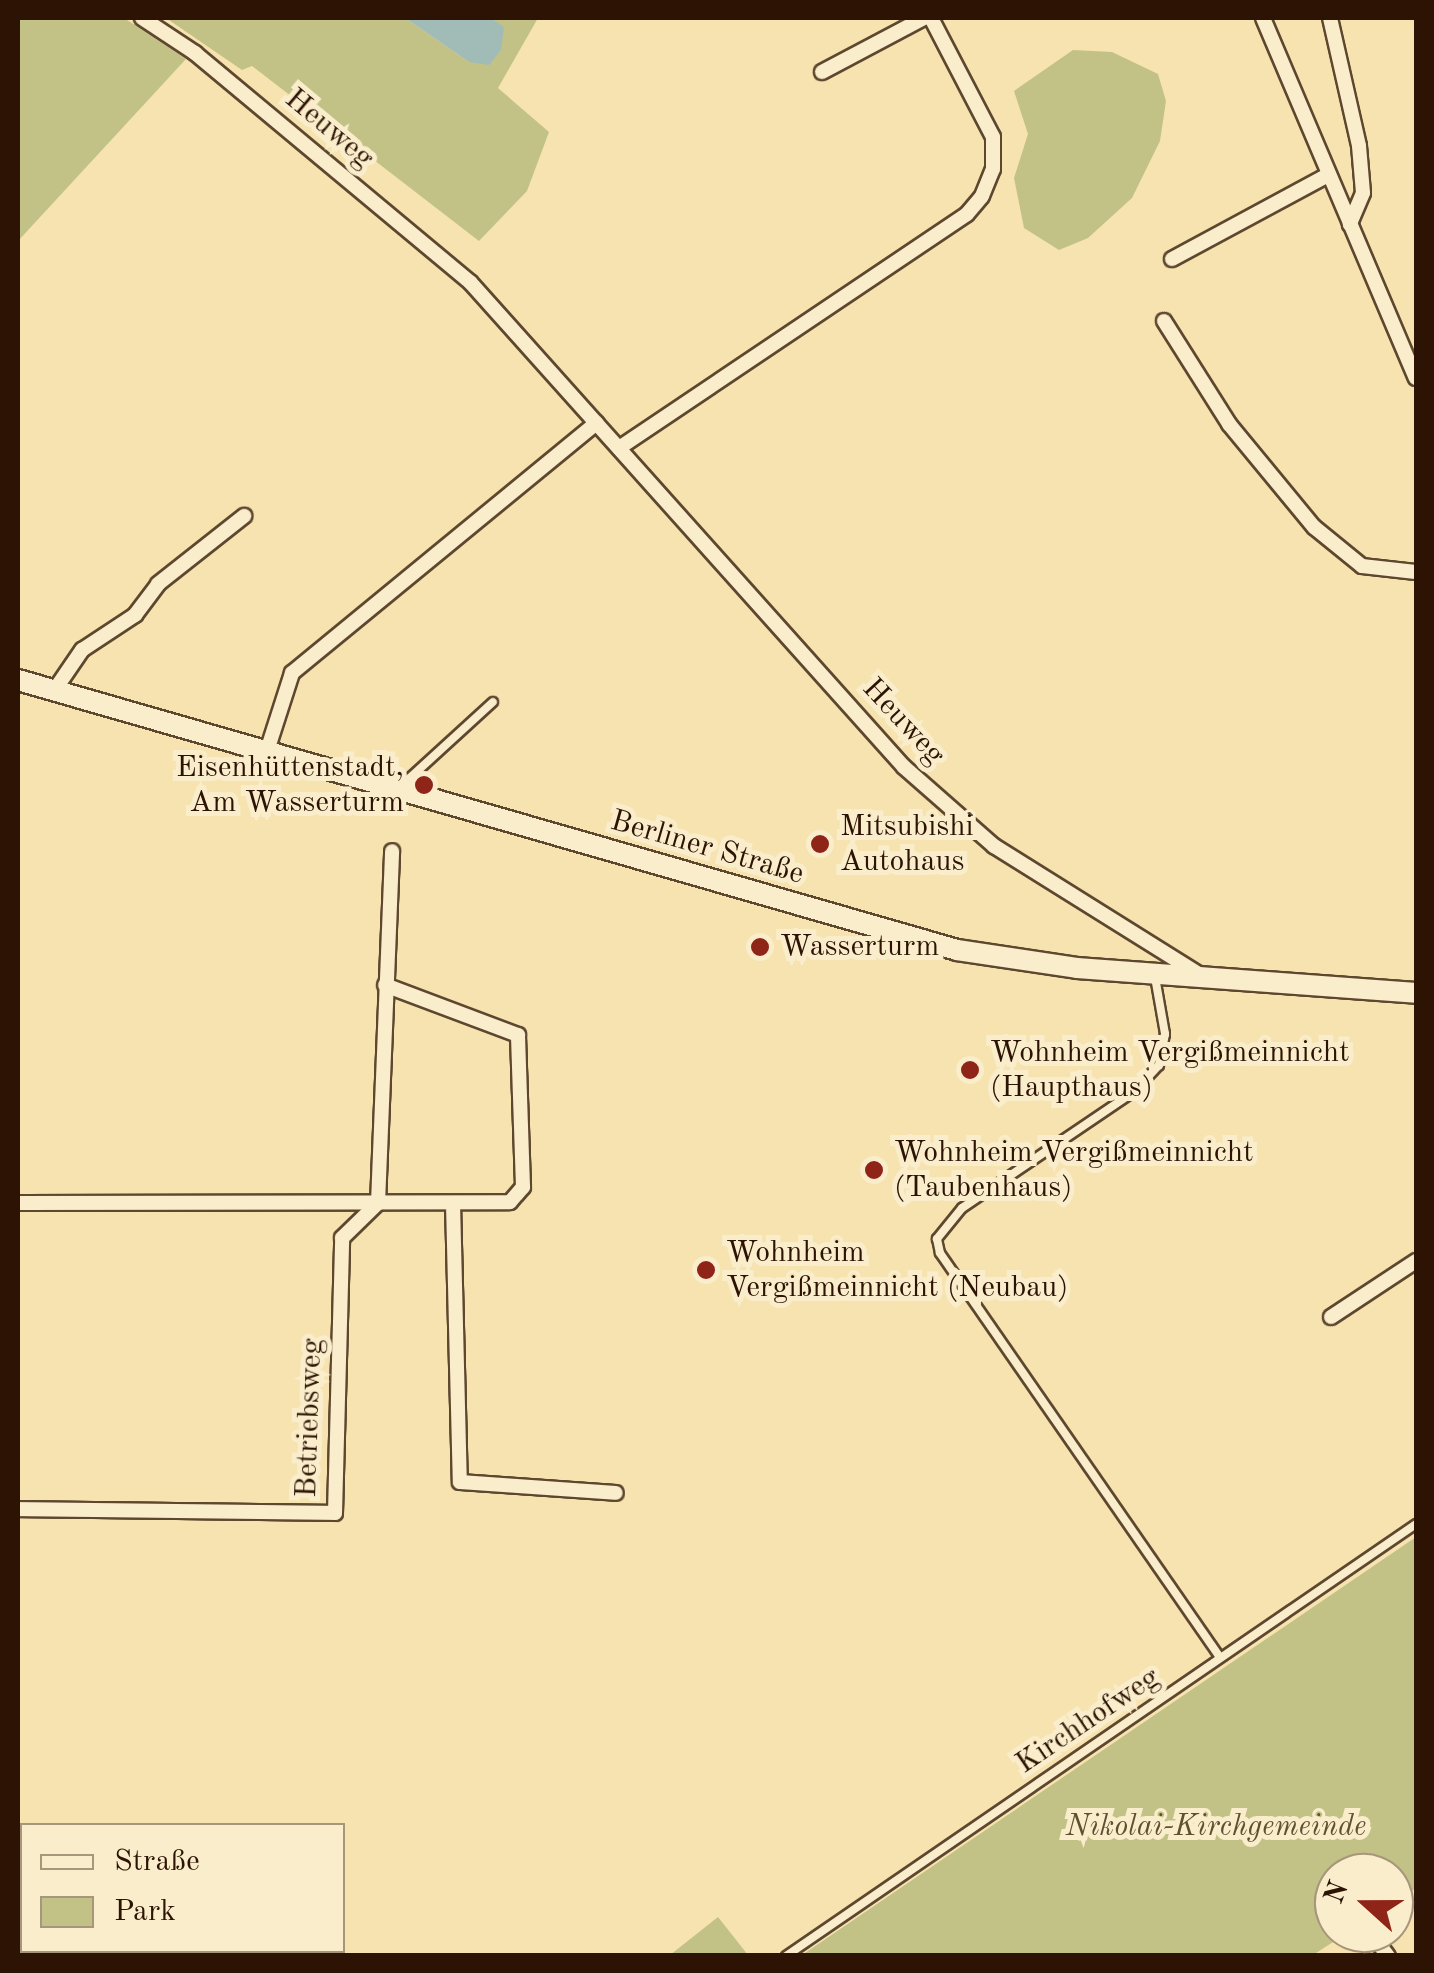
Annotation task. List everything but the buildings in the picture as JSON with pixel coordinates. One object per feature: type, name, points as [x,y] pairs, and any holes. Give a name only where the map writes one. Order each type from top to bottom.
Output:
[{"type":"main road","name":"Berliner Straße","points":[[18,680],[957,950],[1077,968],[1197,973],[1416,992]]},
{"type":"street","name":"Heuweg","points":[[142,18],[195,54],[470,282],[904,767],[994,846],[1197,973]]},
{"type":"street","points":[[619,448],[967,214],[982,196],[993,169],[994,138],[928,18],[822,72]]},
{"type":"street","points":[[1263,18],[1416,378]]},
{"type":"street","points":[[1330,18],[1359,146],[1363,193],[1350,224]]},
{"type":"street","points":[[1172,258],[1328,175]]},
{"type":"street","points":[[1164,321],[1228,424],[1314,526],[1362,566],[1416,572]]},
{"type":"street","points":[[266,751],[292,673],[596,423]]},
{"type":"street","points":[[54,691],[82,650],[135,615],[158,584],[244,516]]},
{"type":"street","points":[[378,1203],[392,851]]},
{"type":"street","points":[[18,1204],[510,1202],[523,1187],[518,1035],[385,985]]},
{"type":"street","points":[[453,1202],[460,1482],[616,1493]]},
{"type":"street","name":"Betriebsweg","points":[[18,1509],[335,1513],[342,1238],[378,1203]]},
{"type":"street","points":[[1331,1317],[1416,1260]]},
{"type":"lane","points":[[399,788],[493,702]]},
{"type":"lane","points":[[1154,971],[1165,1034],[1159,1065],[1135,1091],[962,1208],[937,1239],[940,1254],[1220,1658]]},
{"type":"lane","name":"Kirchhofweg","points":[[786,1956],[1416,1524]]},
{"type":"green space","points":[[18,18],[124,18],[186,59],[18,241]]},
{"type":"green space","points":[[166,18],[405,18],[469,62],[504,28],[491,18],[538,18],[498,88],[549,132],[527,191],[479,241],[252,66],[242,70]]},
{"type":"green space","points":[[1073,50],[1112,52],[1158,74],[1166,101],[1160,141],[1132,198],[1088,238],[1059,250],[1024,228],[1014,178],[1028,134],[1014,91]]},
{"type":"green space","name":"Nikolai-Kirchgemeinde","points":[[1416,1537],[1414,1889],[1414,1853],[1314,1853],[1316,1953],[1313,1955],[802,1955]]},
{"type":"green space","points":[[718,1917],[748,1955],[670,1955]]},
{"type":"green space","points":[[18,1937],[20,1953],[281,1955],[18,1955]]},
{"type":"water","points":[[405,18],[491,18],[504,27],[501,50],[489,65],[469,62]]},
{"type":"place","name":"Eisenhüttenstadt, Am Wasserturm","points":[[424,785]]},
{"type":"place","name":"Mitsubishi Autohaus","points":[[820,844]]},
{"type":"place","name":"Wasserturm","points":[[760,947]]},
{"type":"place","name":"Wohnheim Vergißmeinnicht (Haupthaus)","points":[[970,1070]]},
{"type":"place","name":"Wohnheim Vergißmeinnicht (Taubenhaus)","points":[[874,1170]]},
{"type":"place","name":"Wohnheim Vergißmeinnicht (Neubau)","points":[[706,1270]]}]
